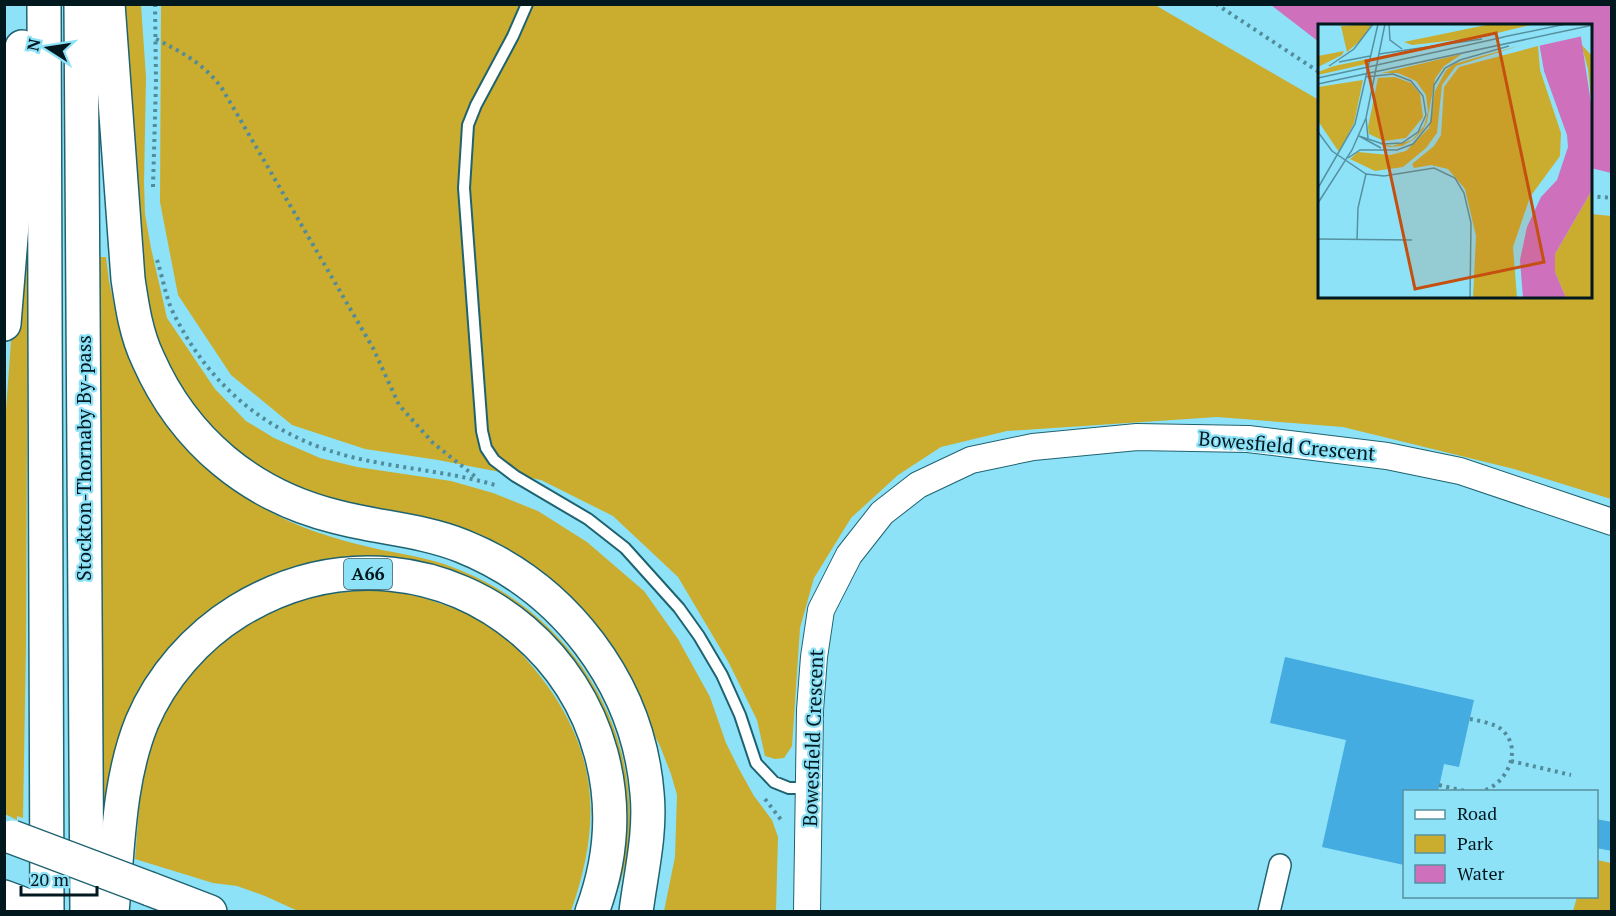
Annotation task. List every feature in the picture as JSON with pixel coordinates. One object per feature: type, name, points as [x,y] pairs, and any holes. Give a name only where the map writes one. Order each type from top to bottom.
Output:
[{"type":"main road","points":[[4,324],[21,114],[22,38],[30,4]]},
{"type":"main road","name":"Stockton-Thornaby By-pass","points":[[44,4],[45,912]]},
{"type":"main road","name":"Stockton-Thornaby By-pass","points":[[81,4],[87,912]]},
{"type":"main road","points":[[108,4],[128,279],[137,328],[147,358],[165,394],[185,423],[208,449],[238,474],[266,491],[298,506],[338,518],[422,534],[461,546],[504,566],[537,589],[581,631],[608,670],[618,690],[632,721],[644,763],[648,794],[648,834],[635,905]]},
{"type":"main road","name":"A66","points":[[112,912],[125,786],[132,753],[143,721],[158,692],[177,664],[201,639],[227,618],[256,601],[318,579],[352,574],[418,579],[451,589],[481,602],[510,620],[536,642],[558,666],[577,694],[592,724],[603,756],[609,789],[611,823],[608,856],[592,912]]},
{"type":"main road","points":[[8,835],[210,912]]},
{"type":"main road","points":[[4,897],[45,912]]},
{"type":"street","name":"Bowesfield Crescent","points":[[807,912],[810,710],[814,657],[821,610],[849,555],[882,513],[918,485],[972,460],[1033,447],[1137,437],[1248,438],[1388,456],[1460,471],[1611,522]]},
{"type":"street","points":[[1269,912],[1280,865]]},
{"type":"lane","points":[[527,4],[513,36],[476,105],[468,125],[465,151],[464,188],[482,430],[486,448],[494,460],[515,476],[588,519],[625,548],[679,609],[699,636],[722,675],[740,715],[756,764],[774,782],[789,788],[809,788]]},
{"type":"path","points":[[153,190],[155,4]]},
{"type":"path","points":[[1216,4],[1318,71]]},
{"type":"path","points":[[156,39],[186,55],[211,73],[373,348],[399,405],[433,443],[478,480]]},
{"type":"path","points":[[1592,196],[1611,198]]},
{"type":"path","points":[[155,250],[171,306],[196,354],[230,393],[269,424],[314,446],[361,459],[478,480],[499,486]]},
{"type":"path","points":[[1470,719],[1500,728],[1511,740],[1513,750],[1506,773],[1496,785],[1488,790]]},
{"type":"path","points":[[1511,761],[1571,775]]},
{"type":"path","points":[[1439,785],[1460,790]]},
{"type":"path","points":[[760,795],[782,820],[784,829]]},
{"type":"green space","points":[[119,5],[141,5],[146,77],[145,214],[167,318],[215,389],[246,421],[274,438],[320,458],[357,467],[451,481],[493,493],[538,511],[587,542],[644,591],[678,639],[710,697],[726,743],[739,769],[754,796],[772,820],[778,837],[776,911],[664,911],[675,857],[677,795],[671,774],[644,715],[578,611],[306,494],[259,467],[236,449],[204,419],[180,387],[161,354],[143,300]]},
{"type":"green space","points":[[161,5],[1155,5],[1318,99],[1318,298],[1592,298],[1592,214],[1611,216],[1611,499],[1514,469],[1343,427],[1217,417],[1007,431],[941,447],[898,475],[851,518],[814,578],[800,628],[792,746],[784,758],[775,759],[765,756],[757,720],[729,663],[678,577],[613,516],[541,480],[438,460],[365,449],[292,425],[231,375],[178,295],[160,202]]},
{"type":"green space","points":[[28,243],[23,818],[17,816],[17,820],[5,814],[5,424],[18,244]]},
{"type":"green space","points":[[97,257],[106,257],[120,332],[131,359],[233,486],[264,508],[317,532],[354,543],[423,558],[452,567],[493,586],[530,611],[561,641],[588,676],[609,715],[622,756],[629,800],[628,846],[624,871],[610,911],[600,911],[620,806],[528,619],[321,563],[293,569],[242,590],[198,620],[161,660],[144,683],[105,828],[99,828],[98,303],[100,282]]},
{"type":"green space","points":[[381,588],[438,603],[492,628],[524,656],[560,704],[574,732],[584,761],[589,789],[588,848],[571,911],[298,911],[237,886],[213,883],[135,859],[140,796],[150,744],[164,711],[187,676],[217,643],[252,618],[304,597]]},
{"type":"green space","points":[[1598,860],[1611,863],[1611,911],[1573,911],[1577,898],[1598,898]]},
{"type":"water","points":[[1271,5],[1611,5],[1611,173],[1592,168],[1592,24],[1318,24],[1318,41]]},
{"type":"building","points":[[1285,657],[1474,700],[1459,767],[1444,764],[1438,790],[1403,790],[1403,865],[1322,847],[1346,740],[1270,723]]},
{"type":"building","points":[[1598,819],[1612,822],[1612,851],[1598,848]]}]
